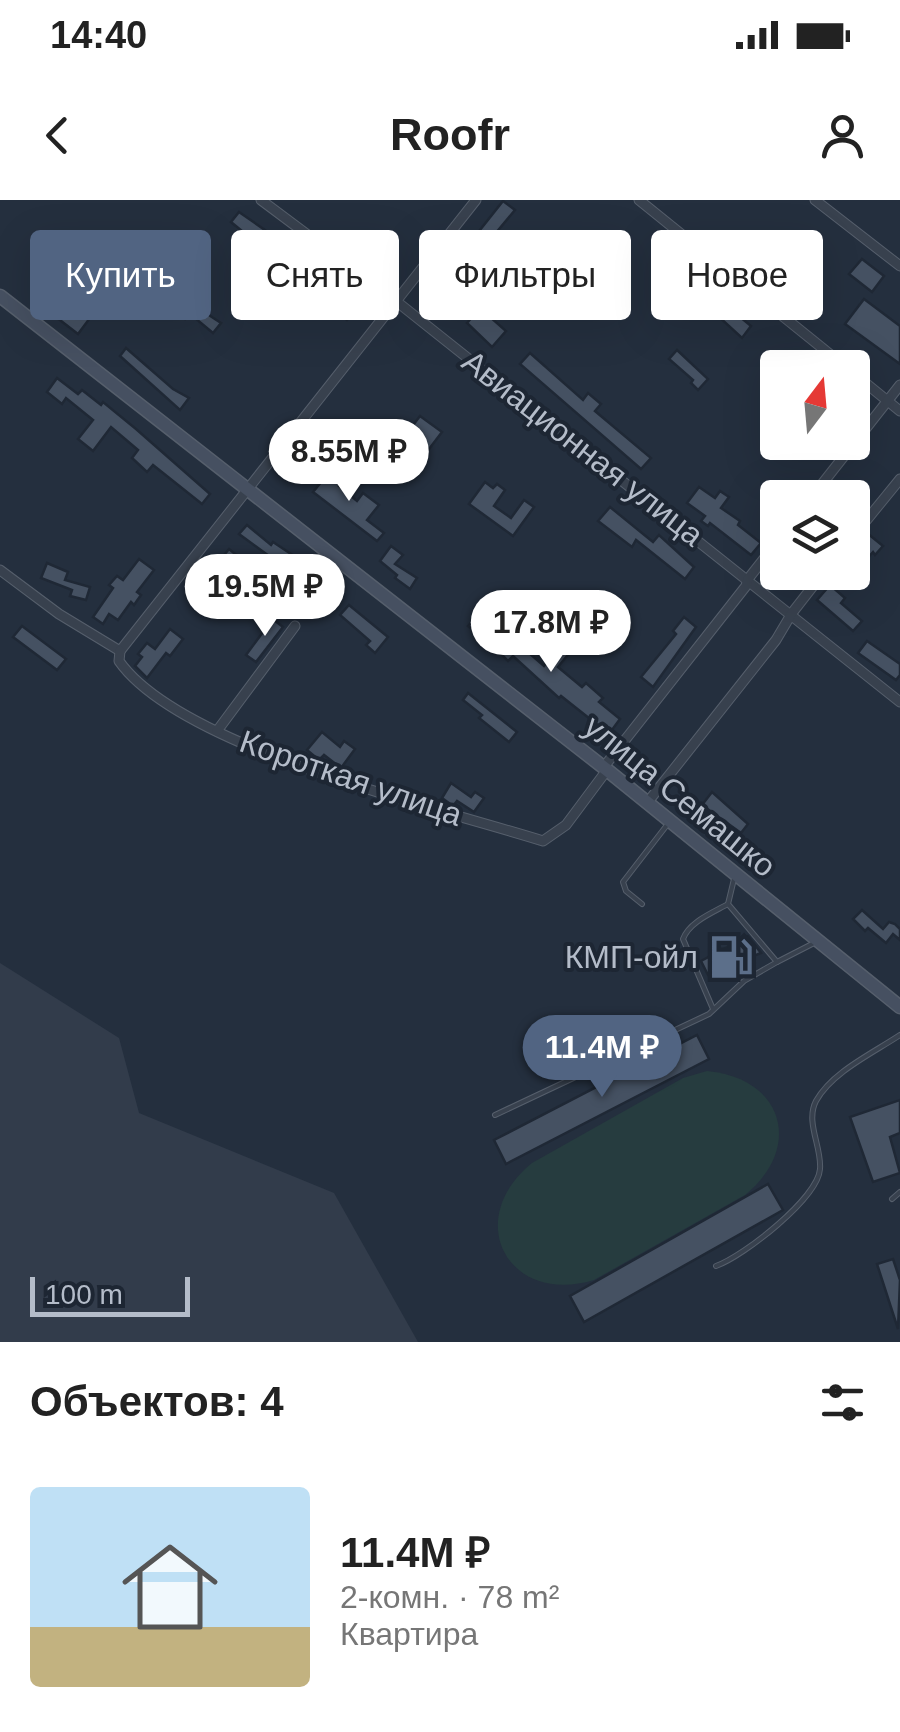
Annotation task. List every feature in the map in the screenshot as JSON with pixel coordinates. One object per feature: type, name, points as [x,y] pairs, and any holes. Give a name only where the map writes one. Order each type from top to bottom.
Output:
[{"type":"main road","name":"улица Семашко","points":[[0,296],[605,769],[900,1006]]},
{"type":"street","name":"Авиационная улица","points":[[261,200],[301,230]]},
{"type":"street","points":[[399,297],[476,200]]},
{"type":"street","points":[[640,200],[825,350]]},
{"type":"street","points":[[814,200],[900,266]]},
{"type":"street","name":"Авиационная улица","points":[[399,303],[900,702]]},
{"type":"street","points":[[120,650],[381,320]]},
{"type":"street","points":[[826,480],[900,385]]},
{"type":"street","points":[[870,386],[900,411]]},
{"type":"street","points":[[870,516],[900,478]]},
{"type":"street","points":[[605,769],[760,564]]},
{"type":"street","name":"Короткая улица","points":[[0,570],[59,614],[120,650],[119,661],[126,671],[152,695],[217,731],[278,758],[543,841],[566,825],[605,769]]},
{"type":"street","points":[[647,803],[776,640],[810,590]]},
{"type":"street","points":[[217,731],[295,626]]},
{"type":"lane","points":[[642,904],[626,891],[623,882],[670,821]]},
{"type":"lane","points":[[713,1010],[683,940],[689,927],[728,904],[735,874]]},
{"type":"lane","points":[[728,904],[777,962]]},
{"type":"lane","points":[[495,1115],[713,1010],[744,981],[818,941]]},
{"type":"lane","points":[[716,1266],[735,1259],[768,1234],[818,1181],[821,1165],[813,1125],[814,1104],[833,1080],[900,1035]]},
{"type":"lane","points":[[892,1199],[900,1192]]},
{"type":"shaded area","points":[[0,963],[119,1038],[139,1113],[334,1193],[418,1342],[0,1342]]},
{"type":"green space","points":[[707,1071],[733,1076],[753,1087],[768,1101],[777,1118],[775,1156],[745,1195],[594,1280],[564,1285],[538,1281],[518,1269],[504,1253],[498,1232],[500,1209],[511,1185],[532,1163],[683,1078]]},
{"type":"building","points":[[503,201],[515,210],[498,230],[480,230]]},
{"type":"building","points":[[239,212],[265,230],[241,230],[231,222]]},
{"type":"building","points":[[862,259],[884,276],[872,292],[849,274]]},
{"type":"building","points":[[864,299],[900,326],[900,364],[845,324]]},
{"type":"building","points":[[211,316],[221,323],[213,333],[197,320],[211,320]]},
{"type":"building","points":[[60,320],[88,320],[78,334]]},
{"type":"building","points":[[494,320],[506,331],[492,347],[467,323]]},
{"type":"building","points":[[722,320],[744,320],[751,326],[742,338]]},
{"type":"building","points":[[126,348],[189,398],[180,410],[120,356]]},
{"type":"building","points":[[677,350],[708,379],[698,390],[691,383],[693,380],[669,359]]},
{"type":"building","points":[[530,353],[583,400],[588,393],[601,404],[595,411],[651,458],[641,469],[520,364]]},
{"type":"building","points":[[57,378],[78,394],[82,390],[101,405],[103,402],[136,429],[210,494],[202,504],[153,465],[147,472],[132,458],[138,450],[111,427],[93,451],[78,439],[93,420],[66,398],[62,404],[47,392]]},
{"type":"building","points":[[420,416],[442,432],[407,478],[385,462]]},
{"type":"building","points":[[332,469],[345,479],[339,486],[357,501],[363,493],[379,505],[367,520],[384,533],[377,541],[313,492]]},
{"type":"building","points":[[485,482],[505,490],[494,506],[511,518],[524,500],[534,507],[513,536],[469,504]]},
{"type":"building","points":[[699,487],[715,498],[720,491],[729,497],[721,508],[740,521],[738,525],[760,544],[751,555],[710,523],[708,526],[701,521],[705,516],[687,503]]},
{"type":"building","points":[[610,507],[653,542],[659,535],[694,567],[685,579],[636,540],[632,547],[598,521]]},
{"type":"building","points":[[247,525],[271,545],[273,542],[297,558],[320,581],[311,592],[291,579],[295,575],[239,534]]},
{"type":"building","points":[[870,535],[883,546],[875,555],[873,552],[870,555]]},
{"type":"building","points":[[391,546],[403,555],[395,564],[417,578],[410,589],[380,561]]},
{"type":"building","points":[[229,549],[240,558],[209,598],[197,588]]},
{"type":"building","points":[[139,559],[154,570],[137,592],[141,595],[118,620],[109,614],[103,624],[93,617],[113,588],[109,585],[117,576],[123,580]]},
{"type":"building","points":[[47,563],[68,572],[65,580],[90,587],[86,600],[70,596],[72,590],[41,578]]},
{"type":"building","points":[[826,590],[836,590],[845,598],[841,603],[862,621],[853,631],[817,600]]},
{"type":"building","points":[[349,605],[388,637],[375,653],[366,645],[370,641],[340,615]]},
{"type":"building","points":[[477,616],[514,639],[518,634],[526,640],[521,646],[544,666],[562,644],[571,651],[558,667],[582,687],[586,683],[603,698],[599,702],[620,719],[609,734],[559,698],[513,656],[508,661],[503,652],[468,626]]},
{"type":"building","points":[[270,617],[283,627],[256,662],[246,655]]},
{"type":"building","points":[[684,617],[696,627],[653,687],[641,677],[676,634],[673,631]]},
{"type":"building","points":[[22,626],[66,659],[57,670],[13,637]]},
{"type":"building","points":[[170,629],[183,639],[147,678],[135,666],[142,657],[138,654],[147,643],[155,649]]},
{"type":"building","points":[[867,641],[900,664],[896,680],[858,653]]},
{"type":"building","points":[[468,693],[517,732],[509,742],[463,700]]},
{"type":"building","points":[[322,732],[340,747],[344,741],[355,749],[341,768],[324,755],[319,760],[307,750]]},
{"type":"building","points":[[451,783],[471,797],[475,792],[484,798],[474,812],[457,801],[453,806],[442,798]]},
{"type":"building","points":[[712,792],[748,824],[741,833],[702,805]]},
{"type":"building","points":[[862,910],[883,929],[889,922],[895,924],[900,929],[900,940],[893,934],[886,943],[868,928],[865,931],[853,919]]},
{"type":"building","name":"КМП-ойл","points":[[748,936],[761,953],[708,975],[701,961]]},
{"type":"building","points":[[697,1035],[709,1059],[506,1164],[494,1140]]},
{"type":"building","points":[[900,1100],[900,1133],[890,1137],[900,1173],[873,1182],[850,1117]]},
{"type":"building","points":[[768,1184],[783,1210],[584,1322],[570,1296]]},
{"type":"building","points":[[893,1259],[900,1280],[898,1329],[877,1264]]},
{"type":"place","name":"КМП-ойл","points":[[731,957]]}]
